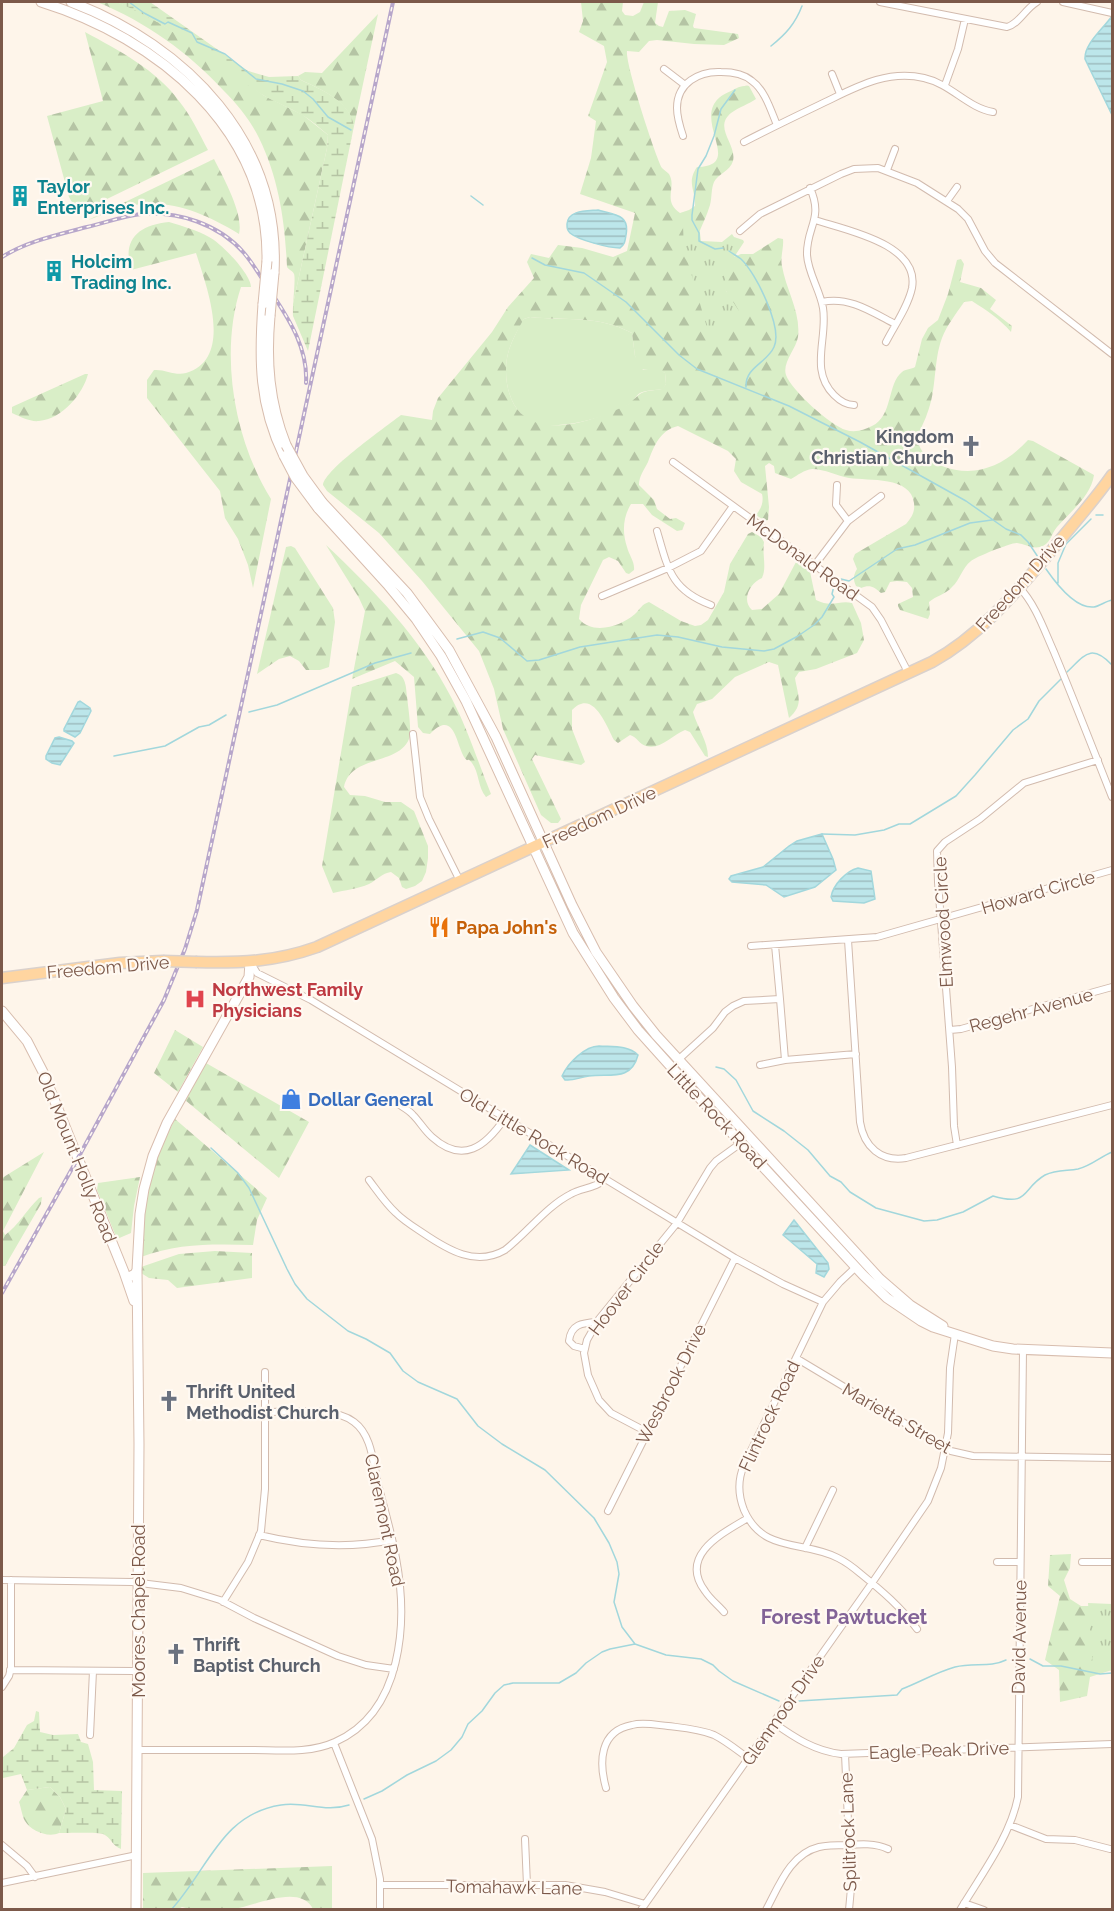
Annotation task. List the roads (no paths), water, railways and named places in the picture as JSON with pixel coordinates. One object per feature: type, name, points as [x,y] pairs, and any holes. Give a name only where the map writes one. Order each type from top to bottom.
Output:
[{"type":"main road","points":[[40,2],[85,17],[123,36],[163,63],[202,99],[233,140],[253,183],[264,228],[267,261],[260,348],[262,381],[273,430],[295,477],[320,505]]},
{"type":"main road","points":[[71,2],[100,13],[154,45],[199,82],[216,100],[246,143],[263,185],[274,243],[274,273],[267,351],[269,380],[275,411],[286,445],[320,505]]},
{"type":"main road","name":"Freedom Drive","points":[[2,978],[120,963],[250,962],[278,959],[312,949],[942,657],[984,625],[1085,511],[1113,474]]},
{"type":"main road","name":"Little Rock Road","points":[[320,505],[407,593],[449,650],[496,737],[584,929],[601,960],[633,1006],[880,1280],[910,1305],[955,1334]]},
{"type":"main road","name":"Little Rock Road","points":[[320,505],[394,593],[436,649],[466,701],[573,933],[614,998],[638,1030],[856,1267],[886,1298],[933,1327],[993,1346],[1023,1350],[1113,1353]]},
{"type":"main road","points":[[136,1312],[140,1214],[153,1156],[182,1096],[249,977],[250,962]]},
{"type":"main road","name":"Old Mount Holly Road","points":[[2,1011],[27,1041],[43,1072],[127,1278],[136,1312]]},
{"type":"main road","points":[[127,1278],[135,1274],[137,1270]]},
{"type":"main road","name":"Moores Chapel Road","points":[[136,1312],[138,1410],[136,1910]]},
{"type":"street","points":[[880,2],[1003,27],[1011,26],[1036,2]]},
{"type":"street","points":[[1063,2],[1109,10]]},
{"type":"street","points":[[945,85],[958,49],[964,19]]},
{"type":"street","points":[[664,69],[685,85]]},
{"type":"street","points":[[683,136],[677,108],[680,95],[685,85],[693,78],[709,72],[728,72],[742,75],[752,81],[758,87],[777,125]]},
{"type":"street","points":[[832,74],[840,94]]},
{"type":"street","points":[[744,142],[840,94],[871,81],[894,75],[922,77],[945,85],[978,108],[993,112]]},
{"type":"street","points":[[887,170],[895,149]]},
{"type":"street","points":[[740,231],[760,214],[810,188],[854,169],[872,167],[887,170],[917,183],[947,201],[968,219],[995,263],[1113,354]]},
{"type":"street","points":[[947,201],[957,187]]},
{"type":"street","points":[[810,188],[816,207],[816,220],[809,238],[807,258],[822,302],[824,327],[820,358],[822,375],[834,395],[842,402],[854,405]]},
{"type":"street","points":[[816,220],[874,240],[895,250],[905,259],[911,270],[912,286],[909,298],[886,342]]},
{"type":"street","points":[[822,302],[837,300],[854,303],[895,324]]},
{"type":"street","name":"McDonald Road","points":[[673,462],[875,610],[909,674]]},
{"type":"street","points":[[837,485],[837,505],[840,513],[848,521]]},
{"type":"street","points":[[814,566],[848,521],[881,496]]},
{"type":"street","points":[[602,596],[701,552],[733,506]]},
{"type":"street","points":[[657,531],[673,577],[687,594],[711,605]]},
{"type":"street","points":[[1019,587],[1029,598],[1038,616],[1113,798]]},
{"type":"street","points":[[413,734],[420,797],[460,881]]},
{"type":"street","name":"Elmwood Circle","points":[[957,1145],[937,851],[940,846],[980,819],[1024,783],[1098,760]]},
{"type":"street","name":"Howard Circle","points":[[751,946],[848,940],[887,935],[1113,870]]},
{"type":"street","points":[[848,940],[861,1131],[869,1147],[876,1153],[884,1157],[899,1159],[1113,1105]]},
{"type":"street","points":[[775,945],[785,1060]]},
{"type":"street","name":"Old Little Rock Road","points":[[250,962],[257,973],[311,1000],[735,1258],[823,1302]]},
{"type":"street","name":"Regehr Avenue","points":[[950,1030],[961,1029],[1113,987]]},
{"type":"street","points":[[679,1059],[733,1006],[744,1001],[780,999]]},
{"type":"street","points":[[760,1065],[785,1060],[856,1054]]},
{"type":"street","points":[[394,1101],[414,1116],[434,1139],[457,1150],[475,1149],[485,1143],[494,1135],[505,1118]]},
{"type":"street","name":"Hoover Circle","points":[[647,1432],[611,1413],[599,1400],[588,1375],[584,1353],[587,1340],[597,1322],[677,1222],[710,1168],[741,1143]]},
{"type":"street","points":[[369,1180],[398,1215],[417,1229],[454,1252],[480,1257],[495,1255],[505,1250],[560,1201],[573,1192],[602,1183],[605,1179]]},
{"type":"street","name":"Wesbrook Drive","points":[[609,1511],[735,1258]]},
{"type":"street","name":"Flintrock Road","points":[[748,1518],[740,1494],[741,1471],[823,1302],[856,1267]]},
{"type":"street","points":[[585,1349],[574,1346],[569,1341],[570,1334],[574,1327],[583,1323],[597,1322]]},
{"type":"street","name":"Glenmoor Drive","points":[[643,1907],[928,1502],[940,1468],[950,1417],[950,1368],[955,1334]]},
{"type":"street","name":"David Avenue","points":[[960,1910],[1010,1824],[1018,1797],[1023,1350]]},
{"type":"street","name":"Marietta Street","points":[[796,1358],[957,1453],[973,1456],[1113,1458]]},
{"type":"street","points":[[223,1602],[248,1562],[259,1535],[265,1502],[265,1372]]},
{"type":"street","name":"Claremont Road","points":[[137,1750],[299,1750],[334,1743],[353,1732],[375,1711],[386,1694],[394,1669],[399,1641],[401,1605],[393,1540],[367,1439],[357,1424],[344,1415],[333,1412],[265,1412]]},
{"type":"street","points":[[804,1548],[833,1490]]},
{"type":"street","points":[[724,1612],[701,1586],[697,1571],[699,1559],[701,1552],[710,1542],[748,1518],[760,1532],[772,1540],[839,1558],[901,1607],[917,1629]]},
{"type":"street","points":[[259,1535],[290,1542],[325,1546],[353,1546],[393,1540]]},
{"type":"street","points":[[997,1562],[1020,1562]]},
{"type":"street","points":[[1082,1562],[1113,1562]]},
{"type":"street","points":[[2,1580],[138,1582],[182,1588],[223,1602],[338,1656],[366,1665],[394,1669]]},
{"type":"street","points":[[2,1686],[10,1670],[10,1580]]},
{"type":"street","points":[[10,1670],[138,1670]]},
{"type":"street","points":[[90,1736],[93,1671]]},
{"type":"street","name":"Eagle Peak Drive","points":[[774,1723],[810,1746],[845,1754],[1113,1744]]},
{"type":"street","points":[[606,1788],[602,1766],[603,1750],[611,1736],[630,1725],[643,1724],[703,1731],[720,1738],[748,1758]]},
{"type":"street","points":[[334,1743],[372,1839],[380,1885],[380,1910]]},
{"type":"street","name":"Splitrock Lane","points":[[845,1754],[851,1888],[849,1910]]},
{"type":"street","points":[[1010,1824],[1046,1839],[1075,1840],[1110,1849]]},
{"type":"street","points":[[525,1839],[527,1885]]},
{"type":"street","points":[[2,1845],[27,1866],[35,1877]]},
{"type":"street","points":[[766,1910],[789,1867],[798,1857],[819,1847],[878,1845],[888,1849]]},
{"type":"street","points":[[2,1883],[137,1855]]},
{"type":"street","name":"Tomahawk Lane","points":[[380,1885],[565,1885],[586,1888],[643,1907]]},
{"type":"street","points":[[964,1903],[984,1910]]},
{"type":"water","points":[[1112,16],[1112,115],[1085,59],[1091,42]]},
{"type":"water","points":[[598,210],[620,216],[626,223],[625,241],[620,248],[586,241],[568,231],[568,219],[571,216],[578,212]]},
{"type":"water","points":[[80,701],[91,711],[80,733],[75,737],[64,729]]},
{"type":"water","points":[[59,737],[74,743],[60,765],[46,759],[55,738]]},
{"type":"water","points":[[822,834],[836,870],[815,887],[784,897],[766,885],[732,882],[729,879],[731,876],[763,867],[797,841]]},
{"type":"water","points":[[858,868],[871,871],[875,899],[864,903],[833,901],[832,892],[837,883],[849,872]]},
{"type":"water","points":[[599,1046],[625,1048],[634,1052],[638,1055],[635,1064],[625,1073],[565,1080],[562,1076],[573,1061],[588,1049]]},
{"type":"water","points":[[530,1145],[569,1170],[511,1174]]},
{"type":"water","points":[[794,1220],[828,1263],[829,1269],[824,1277],[816,1273],[817,1264],[783,1235]]},
{"type":"waterway","points":[[129,2],[165,24],[168,22],[192,33],[197,42],[225,54],[256,79],[303,91],[328,117],[351,130]]},
{"type":"waterway","points":[[771,46],[790,28],[802,6]]},
{"type":"waterway","points":[[723,248],[715,249],[699,241],[699,233],[692,220],[692,215],[698,169],[714,136],[721,109],[735,90]]},
{"type":"waterway","points":[[471,196],[483,205]]},
{"type":"waterway","points":[[729,251],[741,259],[754,276],[775,327],[774,347],[749,375],[746,387]]},
{"type":"waterway","points":[[532,258],[545,265],[584,273],[626,302],[679,355],[697,369],[789,406],[860,442],[966,501],[1006,529],[1021,535],[1038,557]]},
{"type":"waterway","points":[[1096,515],[1103,515]]},
{"type":"waterway","points":[[1058,583],[1058,563],[1066,544],[1091,519]]},
{"type":"waterway","points":[[841,579],[849,581],[897,549],[915,545],[970,523],[992,520]]},
{"type":"waterway","points":[[1046,569],[1066,594],[1080,604],[1094,607],[1112,600]]},
{"type":"waterway","points":[[457,639],[483,632],[500,638],[527,661],[539,660],[580,647],[657,635],[678,637],[722,647],[764,651],[774,649],[814,625],[822,617],[834,597],[832,594],[834,586]]},
{"type":"waterway","points":[[249,712],[277,705],[375,663],[411,653]]},
{"type":"waterway","points":[[1067,672],[1088,654],[1093,653],[1099,654],[1112,665]]},
{"type":"waterway","points":[[822,834],[855,835],[884,830],[899,824],[910,824],[956,796],[1013,730],[1028,719],[1039,701],[1061,679]]},
{"type":"waterway","points":[[114,756],[165,746],[226,715]]},
{"type":"waterway","points":[[716,1067],[724,1069],[736,1080],[753,1111],[808,1150],[830,1176],[841,1182],[850,1192],[876,1208],[924,1221],[937,1220],[963,1212],[993,1196],[1005,1199],[1019,1198],[1045,1175],[1083,1168],[1112,1152]]},
{"type":"waterway","points":[[211,1148],[238,1173],[249,1188],[287,1269],[307,1299],[348,1331],[390,1353],[403,1371],[418,1382],[457,1399],[478,1426],[502,1444],[545,1470],[594,1518],[617,1562],[619,1574],[614,1602],[622,1627],[635,1644]]},
{"type":"waterway","points":[[364,1799],[436,1761],[451,1750],[462,1737],[468,1724],[504,1685],[559,1683],[576,1673],[602,1652],[610,1649],[635,1644],[666,1655],[701,1659],[713,1665],[733,1681],[779,1701]]},
{"type":"waterway","points":[[1030,1659],[1043,1666],[1061,1666],[1100,1674],[1112,1673]]},
{"type":"waterway","points":[[799,1701],[897,1695],[902,1689],[948,1669],[994,1664],[1006,1660]]},
{"type":"waterway","points":[[171,1910],[217,1846],[244,1820],[261,1810],[281,1805],[298,1804],[331,1808],[349,1805]]},
{"type":"railway","points":[[2,1293],[164,1000],[185,949],[197,910],[393,2]]},
{"type":"railway","points":[[2,257],[43,239],[134,215],[155,214],[183,217],[210,227],[223,234],[244,253],[286,315],[301,347],[306,383]]},
{"type":"place","name":"Taylor Enterprises Inc.","points":[[20,196]]},
{"type":"place","name":"Holcim Trading Inc.","points":[[54,271]]},
{"type":"place","name":"Kingdom Christian Church","points":[[971,446]]},
{"type":"place","name":"Papa John's","points":[[439,927]]},
{"type":"place","name":"Northwest Family Physicians","points":[[195,999]]},
{"type":"place","name":"Dollar General","points":[[291,1099]]},
{"type":"place","name":"Thrift United Methodist Church","points":[[169,1401]]},
{"type":"place","name":"Thrift Baptist Church","points":[[176,1654]]},
{"type":"district","name":"Forest Pawtucket","points":[[844,1617]]}]
